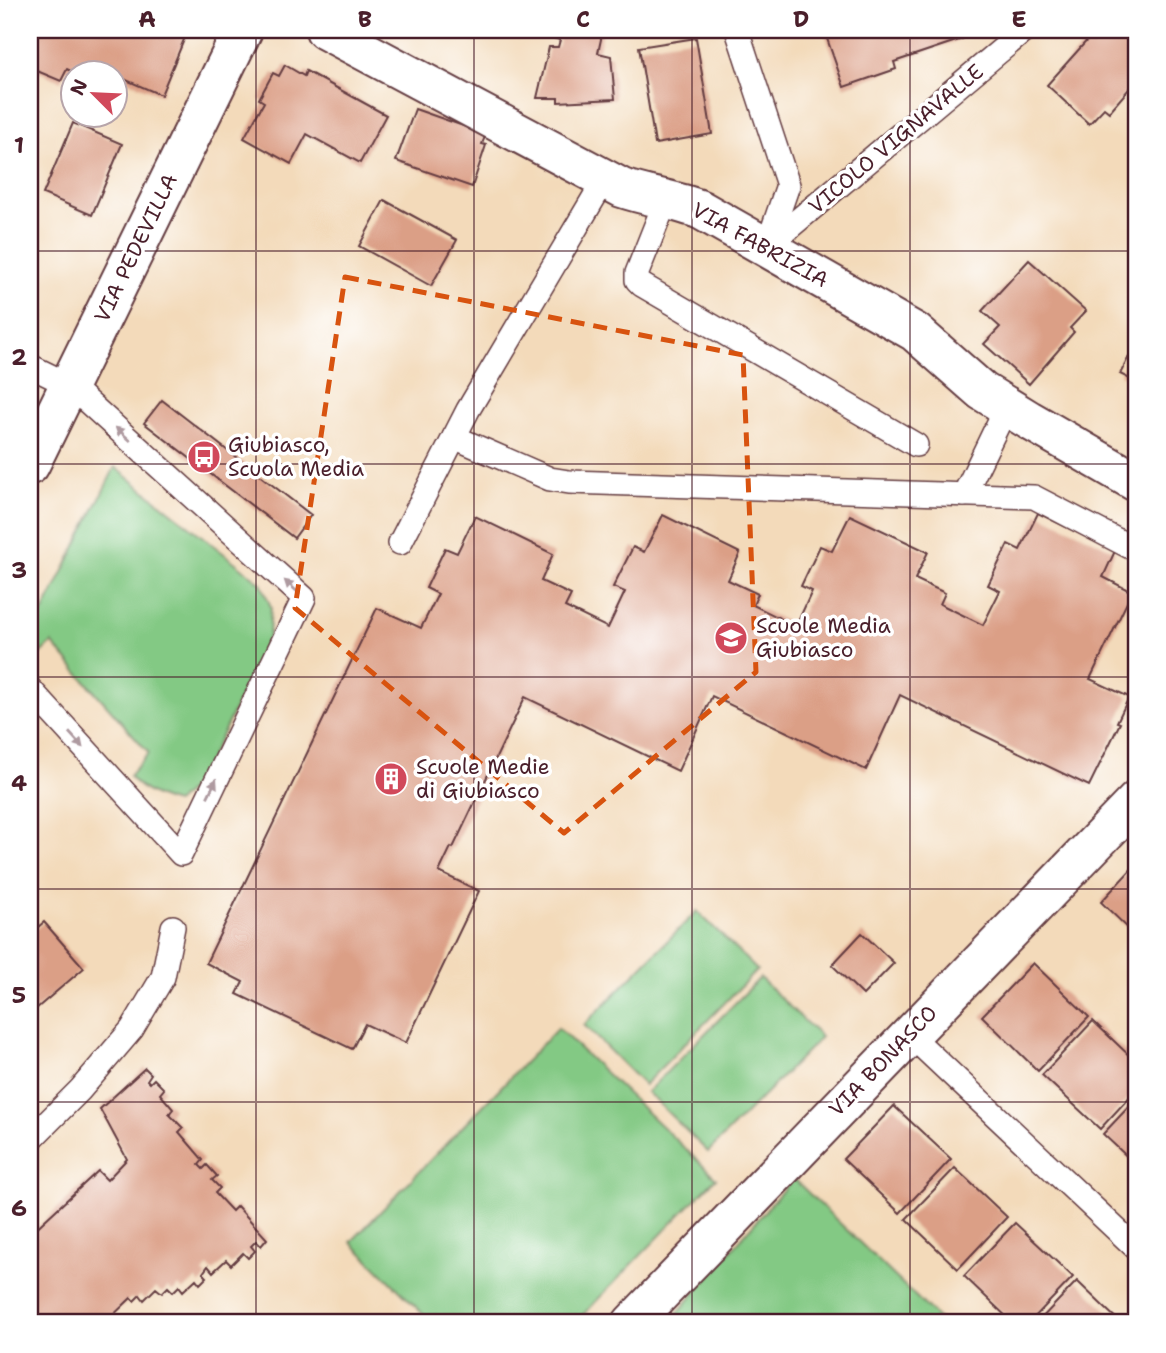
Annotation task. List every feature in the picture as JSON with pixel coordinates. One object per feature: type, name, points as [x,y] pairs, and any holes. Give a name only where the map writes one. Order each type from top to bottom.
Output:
[{"type":"street","name":"VIA PEDEVILLA","points":[[30,465],[243,30]]},
{"type":"street","name":"VIA FABRIZIA","points":[[325,30],[605,179],[633,192],[687,204],[701,210],[915,332],[982,391],[1136,482]]},
{"type":"street","name":"VIA BONASCO","points":[[632,1323],[1136,801]]},
{"type":"lane","points":[[737,30],[788,185],[766,247]]},
{"type":"lane","name":"VICOLO VIGNAVALLE","points":[[766,247],[1025,30]]},
{"type":"lane","points":[[400,543],[468,410],[605,179]]},
{"type":"lane","points":[[666,200],[636,280],[915,445]]},
{"type":"lane","points":[[30,366],[69,385],[304,598],[181,854],[30,689]]},
{"type":"lane","points":[[964,495],[1007,406]]},
{"type":"lane","points":[[454,437],[550,479],[569,482],[1034,497],[1136,550]]},
{"type":"lane","points":[[30,1140],[80,1090],[132,1029],[163,976],[173,927]]},
{"type":"lane","points":[[909,1034],[1136,1248]]},
{"type":"highlighted area","points":[[345,277],[743,355],[756,672],[564,833],[295,608]]},
{"type":"green space","points":[[115,467],[261,583],[271,607],[269,637],[225,729],[196,784],[176,803],[150,793],[129,776],[149,753],[52,643],[30,664],[30,639]]},
{"type":"green space","points":[[697,911],[757,970],[644,1085],[584,1025]]},
{"type":"green space","points":[[760,978],[821,1037],[708,1152],[647,1092]]},
{"type":"green space","points":[[558,1028],[716,1178],[575,1323],[432,1323],[351,1242]]},
{"type":"green space","points":[[793,1178],[943,1323],[669,1323]]},
{"type":"building","points":[[35,30],[188,30],[161,95],[130,82],[130,60],[60,60],[60,81],[30,68],[30,51],[35,38],[32,37]]},
{"type":"building","points":[[552,30],[603,30],[598,53],[611,56],[615,99],[558,102],[558,98],[537,98],[549,47],[558,47],[560,40],[550,37]]},
{"type":"building","points":[[824,30],[959,30],[962,39],[894,62],[896,69],[844,87]]},
{"type":"building","points":[[1101,30],[1136,30],[1136,81],[1109,112],[1104,108],[1089,124],[1047,85],[1090,37],[1093,40]]},
{"type":"building","points":[[696,38],[712,134],[655,144],[639,47]]},
{"type":"building","points":[[285,65],[304,76],[306,71],[386,115],[360,163],[307,134],[291,164],[244,138],[264,102],[259,99],[273,73],[279,76]]},
{"type":"building","points":[[415,109],[486,134],[482,144],[486,145],[472,187],[396,161]]},
{"type":"building","points":[[70,130],[89,130],[122,144],[92,215],[43,194]]},
{"type":"building","points":[[384,200],[457,240],[431,286],[359,246]]},
{"type":"building","points":[[1029,260],[1086,311],[1070,328],[1074,332],[1029,384],[984,344],[1000,327],[982,311]]},
{"type":"building","points":[[1136,343],[1136,382],[1120,374]]},
{"type":"building","points":[[162,400],[311,515],[294,538],[144,423]]},
{"type":"building","name":"Scuole Medie di Giubiasco","points":[[1038,513],[1115,551],[1103,577],[1132,592],[1090,679],[1129,697],[1117,722],[1120,723],[1089,786],[900,695],[866,770],[712,696],[678,771],[525,697],[439,872],[479,891],[406,1043],[365,1024],[352,1049],[237,994],[243,982],[206,963],[377,608],[421,628],[438,594],[426,588],[445,548],[457,553],[475,516],[553,554],[541,581],[571,595],[565,607],[608,628],[625,592],[613,587],[633,547],[644,552],[663,515],[740,553],[728,580],[758,594],[753,605],[796,626],[812,591],[801,586],[820,546],[832,551],[850,515],[928,552],[915,579],[945,593],[940,604],[983,625],[1000,591],[988,585],[1008,544],[1020,550]]},
{"type":"building","points":[[1136,864],[1136,936],[1101,902]]},
{"type":"building","points":[[44,922],[84,968],[30,1014],[30,934]]},
{"type":"building","points":[[862,933],[894,963],[863,995],[832,965]]},
{"type":"building","points":[[1033,963],[1089,1017],[1038,1071],[982,1016]]},
{"type":"building","points":[[1093,1021],[1136,1062],[1136,1090],[1100,1129],[1042,1075]]},
{"type":"building","points":[[145,1068],[151,1074],[147,1080],[150,1083],[154,1079],[164,1089],[160,1094],[173,1109],[169,1114],[183,1128],[179,1132],[203,1160],[199,1165],[203,1169],[207,1165],[217,1176],[212,1180],[220,1188],[215,1193],[232,1211],[237,1206],[267,1239],[261,1246],[256,1241],[251,1246],[255,1251],[248,1258],[243,1253],[231,1265],[226,1260],[213,1272],[208,1266],[203,1273],[207,1277],[200,1284],[196,1279],[183,1291],[179,1286],[173,1292],[168,1287],[162,1293],[156,1288],[144,1300],[140,1295],[134,1301],[131,1298],[105,1323],[30,1323],[30,1234],[98,1171],[107,1180],[127,1159],[100,1109]]},
{"type":"building","points":[[1136,1099],[1136,1165],[1103,1134]]},
{"type":"building","points":[[894,1106],[951,1159],[900,1213],[843,1159]]},
{"type":"building","points":[[955,1168],[1007,1217],[958,1269],[906,1219]]},
{"type":"building","points":[[1015,1223],[1073,1277],[1029,1323],[1013,1323],[964,1276]]},
{"type":"building","points":[[1077,1281],[1104,1307],[1121,1323],[1037,1323]]},
{"type":"place","name":"Giubiasco, Scuola Media","points":[[204,457]]},
{"type":"place","name":"Scuole Media Giubiasco","points":[[731,638]]},
{"type":"place","name":"Scuole Medie di Giubiasco","points":[[391,779]]}]
